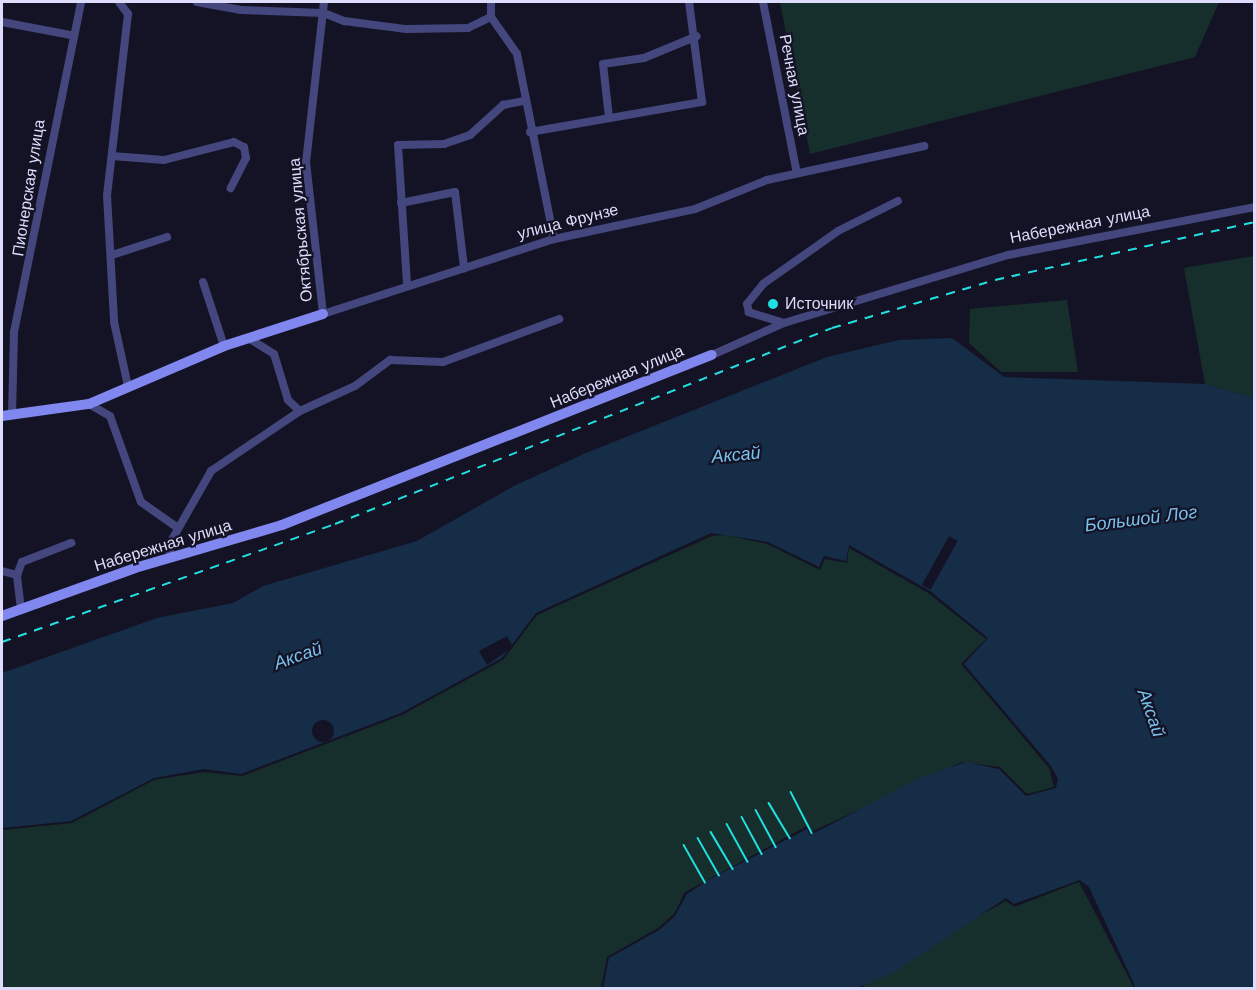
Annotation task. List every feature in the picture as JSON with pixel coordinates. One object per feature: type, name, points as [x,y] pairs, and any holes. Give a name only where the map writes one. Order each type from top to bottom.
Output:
[{"type":"street","name":"Пионерская улица","points":[[7,416],[14,332],[70,35],[81,2]]},
{"type":"street","points":[[119,2],[128,14],[118,64],[107,195],[114,322],[128,386]]},
{"type":"street","points":[[197,2],[241,10],[324,13],[344,21],[452,31],[491,17]]},
{"type":"street","name":"Октябрьская улица","points":[[323,314],[306,162],[324,2]]},
{"type":"street","points":[[491,2],[491,17],[517,54],[523,101],[555,239]]},
{"type":"street","points":[[530,132],[702,102],[697,36],[689,2]]},
{"type":"street","name":"Речная улица","points":[[763,2],[797,173]]},
{"type":"street","points":[[2,22],[70,35]]},
{"type":"street","points":[[609,118],[603,64],[644,58],[697,36]]},
{"type":"street","points":[[407,285],[398,145],[444,144],[470,135],[503,105],[523,101]]},
{"type":"street","points":[[112,156],[164,160],[234,142],[244,147],[246,158],[231,188]]},
{"type":"street","name":"улица Фрунзе","points":[[7,416],[89,405],[224,346],[555,239],[695,209],[797,173],[924,146]]},
{"type":"street","points":[[401,203],[455,192],[464,268]]},
{"type":"street","points":[[784,323],[749,312],[752,296],[820,242],[898,201]]},
{"type":"street","name":"Набережная улица","points":[[2,616],[170,558],[303,517],[712,355],[784,323],[1008,255],[1254,207]]},
{"type":"street","points":[[112,255],[167,237]]},
{"type":"street","points":[[203,282],[224,346]]},
{"type":"street","points":[[170,558],[170,543],[212,471],[300,411],[355,386],[390,360],[443,362],[559,319]]},
{"type":"street","points":[[250,339],[274,354],[288,400],[300,411]]},
{"type":"street","points":[[89,405],[110,416],[141,502],[178,528]]},
{"type":"street","points":[[21,609],[17,575],[22,562],[71,543]]},
{"type":"street","points":[[2,571],[17,575]]},
{"type":"green space","points":[[780,2],[1219,2],[1195,57],[810,154]]},
{"type":"green space","points":[[1254,256],[1254,398],[1205,384],[1184,268]]},
{"type":"green space","points":[[1067,300],[1078,372],[1001,372],[969,343],[970,309]]},
{"type":"green space","points":[[725,535],[767,544],[820,570],[825,559],[847,563],[849,548],[928,593],[986,639],[961,664],[1049,768],[1054,787],[1027,794],[1000,767],[962,762],[811,832],[807,826],[685,892],[674,914],[658,928],[607,957],[601,988],[2,988],[2,830],[72,823],[154,780],[204,772],[242,776],[402,715],[503,660],[537,615],[712,536]]},
{"type":"green space","points":[[1079,882],[1134,988],[861,988],[886,967],[1006,901],[1014,907]]},
{"type":"water","points":[[952,338],[1004,377],[1205,384],[1254,398],[1254,988],[1136,988],[1089,887],[1080,880],[1014,904],[1006,898],[893,973],[856,988],[603,988],[609,958],[659,930],[675,916],[687,894],[708,880],[807,829],[810,835],[915,780],[966,762],[999,769],[1026,796],[1056,788],[1058,779],[1051,766],[964,664],[988,638],[930,591],[849,545],[846,561],[824,556],[819,567],[768,542],[711,533],[536,613],[502,658],[401,713],[241,774],[204,769],[154,778],[71,821],[2,828],[2,673],[157,618],[233,603],[263,586],[417,541],[514,486],[586,453],[827,357],[899,340]]},
{"type":"pier","points":[[949,536],[958,541],[931,590],[922,585]]},
{"type":"pier","points":[[507,636],[513,647],[487,665],[479,651]]},
{"type":"pier","points":[[323,720],[331,723],[334,731],[331,739],[323,742],[315,739],[312,731],[315,723]]},
{"type":"tram line","points":[[791,792],[812,833]]},
{"type":"tram line","points":[[769,803],[790,838]]},
{"type":"tram line","points":[[756,810],[776,847]]},
{"type":"tram line","points":[[742,817],[762,854]]},
{"type":"tram line","points":[[727,824],[748,862]]},
{"type":"tram line","points":[[711,832],[733,869]]},
{"type":"tram line","points":[[698,838],[719,875]]},
{"type":"tram line","points":[[684,845],[705,882]]},
{"type":"railway","points":[[2,642],[335,524],[832,328],[995,280],[1254,222]]},
{"type":"place","name":"Источник","points":[[773,304]]},
{"type":"water label","name":"Аксай","points":[[736,455]]},
{"type":"water label","name":"Большой Лог","points":[[1141,519]]},
{"type":"water label","name":"Аксай","points":[[298,656]]},
{"type":"water label","name":"Аксай","points":[[1151,713]]}]
